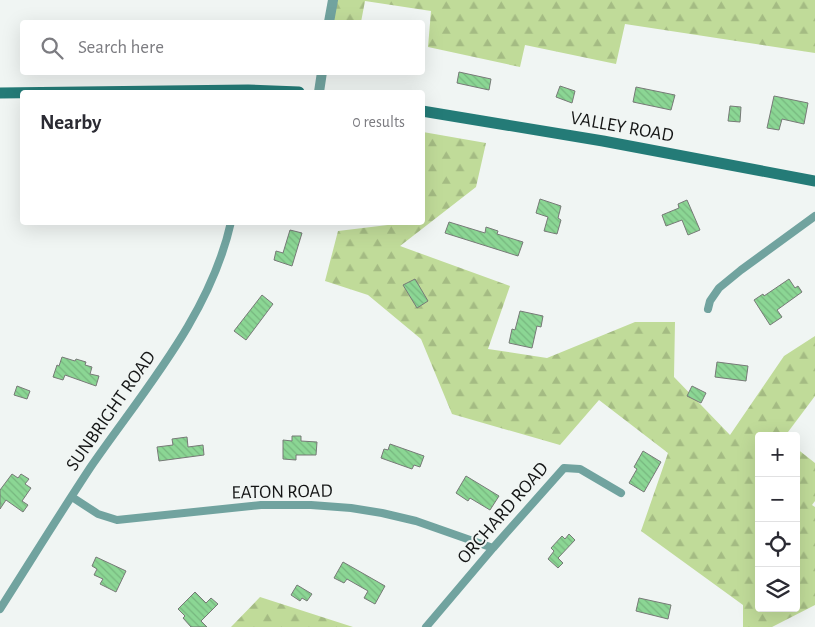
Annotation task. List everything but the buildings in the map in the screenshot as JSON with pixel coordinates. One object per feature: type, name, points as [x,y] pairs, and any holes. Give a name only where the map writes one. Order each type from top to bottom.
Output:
[{"type":"main road","points":[[0,93],[20,93]]},
{"type":"main road","name":"VALLEY ROAD","points":[[425,111],[603,140],[815,181]]},
{"type":"street","points":[[329,20],[333,0]]},
{"type":"street","points":[[319,90],[322,75]]},
{"type":"street","points":[[708,309],[710,301],[719,288],[815,216]]},
{"type":"street","name":"SUNBRIGHT ROAD","points":[[0,609],[72,497],[182,338],[201,304],[215,273],[230,225]]},
{"type":"street","name":"ORCHARD ROAD","points":[[426,627],[564,468],[580,469],[621,493]]},
{"type":"street","name":"EATON ROAD","points":[[72,497],[98,514],[117,520],[261,505],[311,505],[351,508],[416,521],[493,548]]},
{"type":"green space","points":[[331,0],[815,0],[815,53],[625,24],[616,64],[525,45],[520,67],[428,47],[431,11],[365,1],[361,20],[327,20]]},
{"type":"green space","points":[[425,132],[486,143],[476,187],[400,246],[510,286],[488,349],[547,358],[635,322],[675,322],[674,377],[730,435],[784,356],[815,336],[815,396],[788,432],[755,432],[755,612],[800,612],[800,451],[815,463],[815,501],[812,505],[815,507],[815,605],[772,627],[743,627],[743,605],[641,531],[668,453],[599,400],[560,445],[452,414],[421,339],[368,295],[325,281],[338,231],[388,225],[425,225]]},
{"type":"green space","points":[[260,597],[353,627],[231,627]]}]
